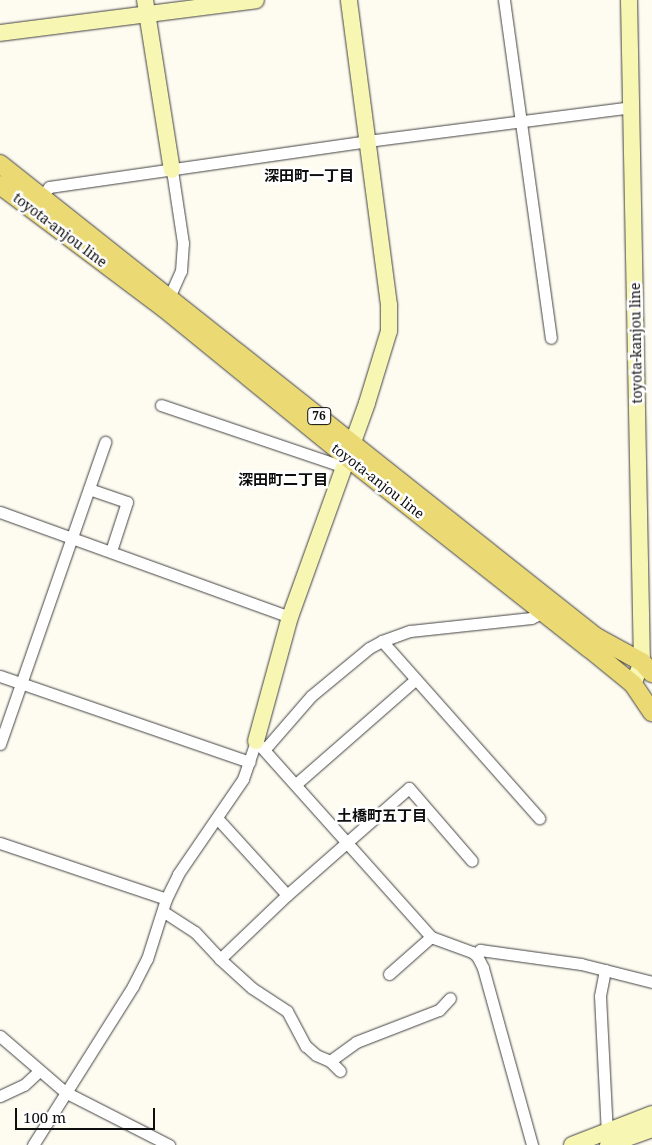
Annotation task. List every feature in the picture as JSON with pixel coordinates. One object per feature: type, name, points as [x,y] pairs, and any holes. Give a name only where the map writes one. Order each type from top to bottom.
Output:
[{"type":"main road","name":"toyota-anjou line","points":[[0,164],[42,197],[348,456],[633,684],[652,712]]},
{"type":"main road","name":"toyota-anjou line","points":[[0,185],[166,303]]},
{"type":"main road","name":"toyota-anjou line","points":[[348,456],[596,637],[647,668]]},
{"type":"street","points":[[0,33],[146,7],[256,0]]},
{"type":"street","points":[[260,745],[290,616],[385,350],[389,331],[389,305],[349,0]]},
{"type":"street","points":[[504,0],[551,338]]},
{"type":"street","name":"toyota-kanjou line","points":[[629,0],[647,668],[633,684]]},
{"type":"street","points":[[146,7],[183,243],[181,271],[166,303]]},
{"type":"street","points":[[42,197],[49,187],[367,141],[633,107]]},
{"type":"street","points":[[161,405],[348,456]]},
{"type":"street","points":[[0,744],[105,442]]},
{"type":"street","points":[[90,489],[127,502],[111,551]]},
{"type":"street","points":[[0,512],[290,616]]},
{"type":"street","points":[[33,1145],[133,986],[147,958],[164,912],[166,899],[182,867],[243,779],[260,745],[311,696],[369,648],[382,641],[410,632],[531,618],[544,612]]},
{"type":"street","points":[[382,641],[539,818]]},
{"type":"street","points":[[0,676],[250,762]]},
{"type":"street","points":[[296,784],[416,679]]},
{"type":"street","points":[[260,745],[431,937],[472,952],[477,956],[483,968],[532,1145]]},
{"type":"street","points":[[220,959],[287,896],[409,788],[472,861]]},
{"type":"street","points":[[217,818],[287,896]]},
{"type":"street","points":[[0,843],[166,899]]},
{"type":"street","points":[[164,912],[195,932],[220,959],[252,988],[287,1011],[306,1046],[316,1055],[330,1061],[340,1071]]},
{"type":"street","points":[[389,974],[431,937]]},
{"type":"street","points":[[477,956],[480,950],[538,960],[582,964],[652,982]]},
{"type":"street","points":[[605,970],[600,996],[607,1139]]},
{"type":"street","points":[[330,1061],[365,1038],[439,1010],[450,998]]},
{"type":"street","points":[[0,1036],[65,1092],[169,1145]]},
{"type":"street","points":[[0,1096],[24,1085],[39,1071]]},
{"type":"street","points":[[607,1139],[652,1114]]},
{"type":"street","points":[[572,1145],[652,1128]]},
{"type":"district","name":"深田町一丁目","points":[[309,176]]},
{"type":"district","name":"深田町二丁目","points":[[283,480]]},
{"type":"district","name":"土橋町五丁目","points":[[382,816]]}]
